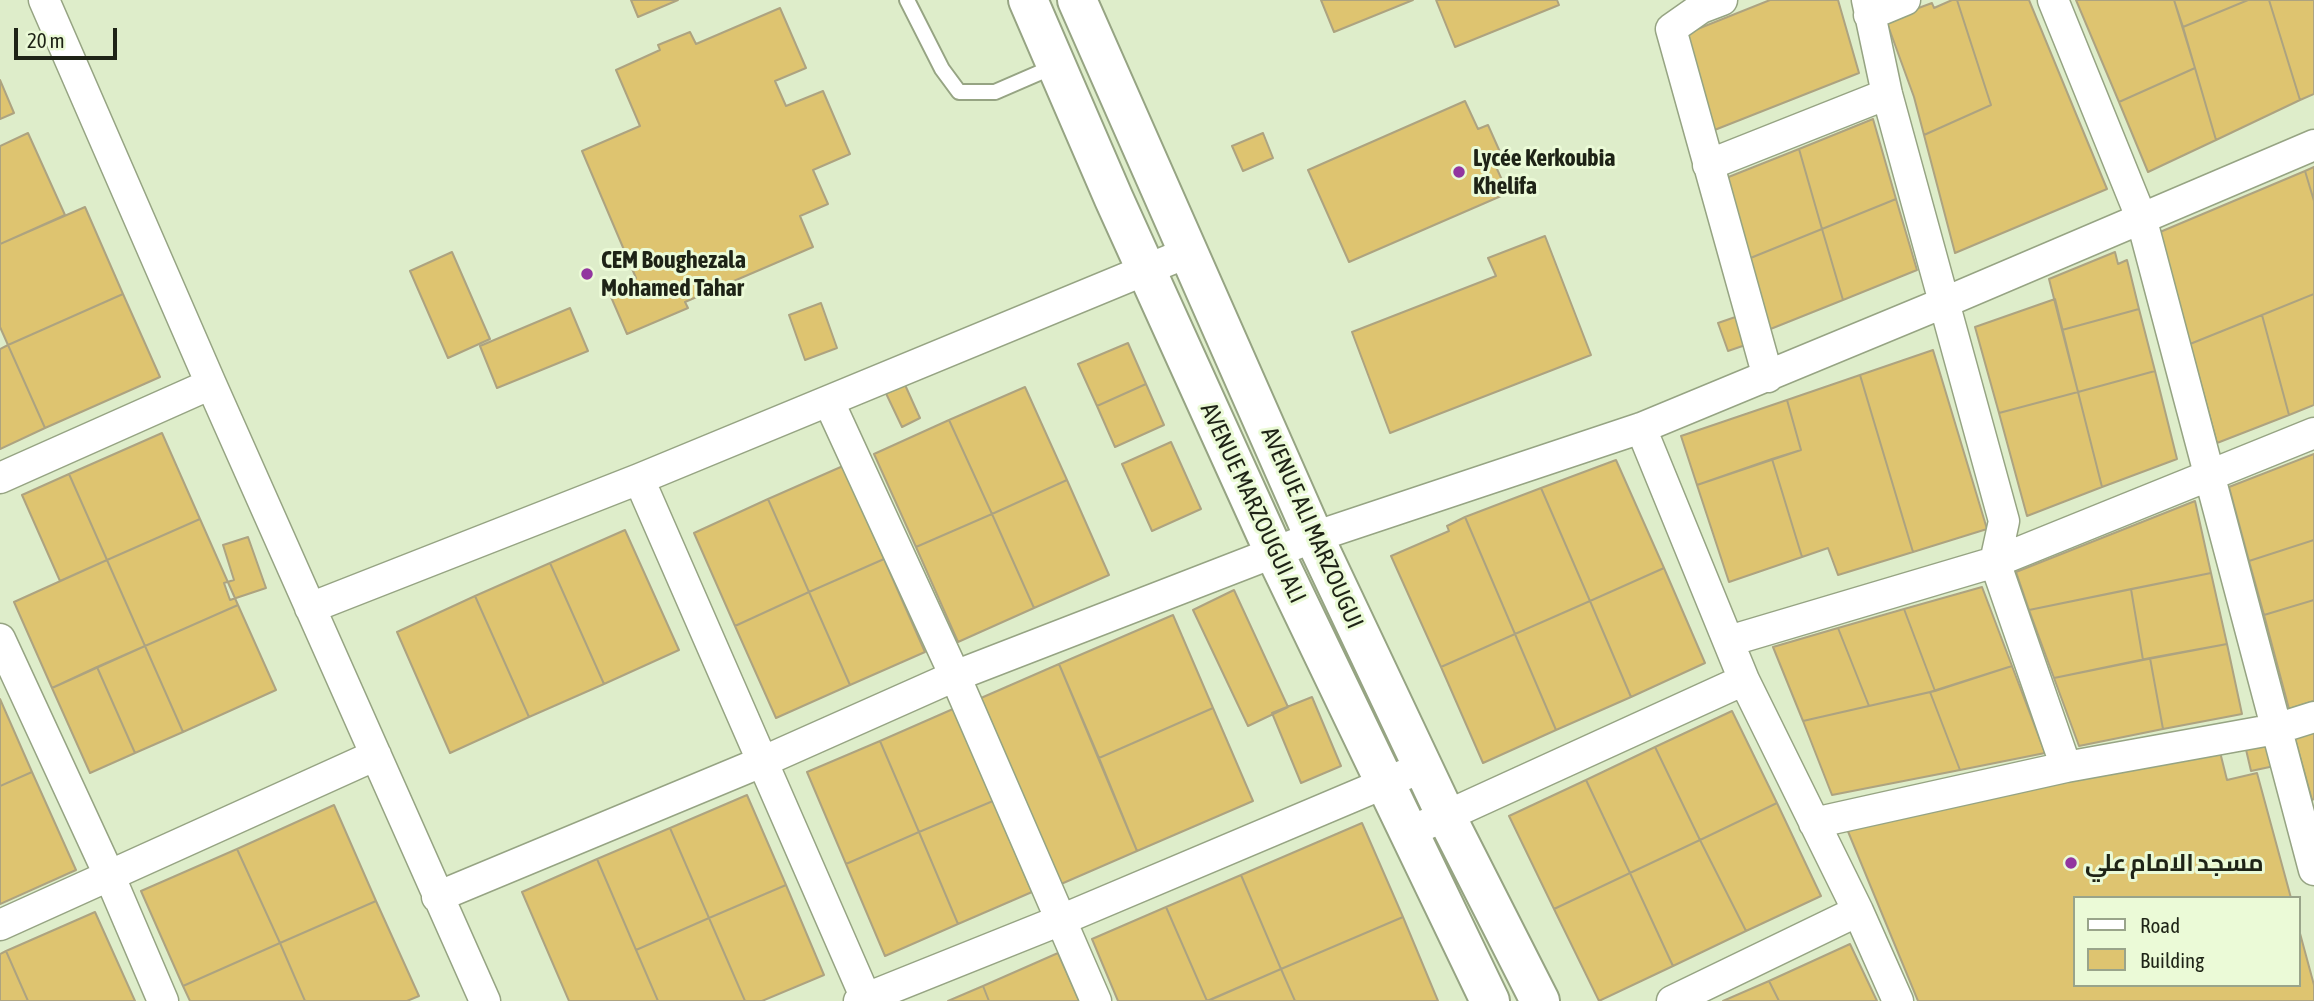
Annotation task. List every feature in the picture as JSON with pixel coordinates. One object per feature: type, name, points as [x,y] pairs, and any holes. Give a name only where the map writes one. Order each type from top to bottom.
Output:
[{"type":"main road","name":"AVENUE MARZOUGUI ALI","points":[[1028,0],[1055,66],[1274,552],[1489,1001]]},
{"type":"main road","name":"AVENUE ALI MARZOUGUI","points":[[1077,0],[1314,537],[1446,816],[1540,1001]]},
{"type":"street","points":[[44,0],[485,1001]]},
{"type":"street","points":[[1722,0],[1701,8],[1671,29],[1768,377]]},
{"type":"street","points":[[1905,0],[1868,8],[1887,94],[2004,521],[1995,562],[2066,767]]},
{"type":"street","points":[[2053,0],[2141,217],[2314,870]]},
{"type":"street","points":[[1708,165],[1887,94]]},
{"type":"street","points":[[437,897],[764,761],[955,676],[1314,537],[1641,428],[1768,377],[2314,145]]},
{"type":"street","points":[[310,608],[639,479],[1189,252]]},
{"type":"street","points":[[0,478],[211,384]]},
{"type":"street","points":[[829,402],[955,676],[1096,1001]]},
{"type":"street","points":[[1641,428],[1744,680],[1858,911],[1898,1001]]},
{"type":"street","points":[[1729,642],[1995,562],[2314,433]]},
{"type":"street","points":[[639,479],[764,761],[864,1000],[1423,767]]},
{"type":"street","points":[[0,639],[110,877],[163,1001]]},
{"type":"street","points":[[1408,832],[1744,680]]},
{"type":"street","points":[[1814,823],[2066,767],[2276,729],[2314,717]]},
{"type":"street","points":[[0,926],[376,755]]},
{"type":"street","points":[[1672,1001],[1858,911]]},
{"type":"lane","points":[[907,0],[942,69],[959,92],[995,92],[1055,66]]},
{"type":"building","points":[[631,0],[678,0],[638,17]]},
{"type":"building","points":[[1321,0],[1413,0],[1334,32]]},
{"type":"building","points":[[1436,0],[1557,0],[1559,5],[1455,47]]},
{"type":"building","points":[[1770,0],[1838,0],[1859,73],[1712,131],[1685,34]]},
{"type":"building","points":[[1957,0],[1991,105],[1924,135],[1914,97],[1886,20],[1932,3],[1934,8]]},
{"type":"building","points":[[1957,0],[2029,0],[2107,189],[1955,253],[1924,135],[1991,105]]},
{"type":"building","points":[[2076,0],[2174,0],[2195,68],[2119,102]]},
{"type":"building","points":[[2174,0],[2248,0],[2183,27]]},
{"type":"building","points":[[2248,0],[2269,0],[2300,100],[2216,140],[2183,27]]},
{"type":"building","points":[[2269,0],[2314,0],[2314,94],[2300,100]]},
{"type":"building","points":[[780,8],[806,68],[775,81],[786,106],[823,91],[850,154],[813,170],[828,204],[800,216],[813,247],[685,302],[688,308],[627,334],[608,290],[636,278],[582,151],[640,126],[616,70],[660,50],[658,45],[690,32],[696,44]]},
{"type":"building","points":[[2195,68],[2216,140],[2148,172],[2119,102]]},
{"type":"building","points":[[0,80],[14,113],[0,119]]},
{"type":"building","points":[[1465,101],[1478,129],[1488,125],[1500,152],[1491,156],[1508,193],[1349,262],[1308,170]]},
{"type":"building","points":[[1873,119],[1896,199],[1822,229],[1799,149]]},
{"type":"building","points":[[28,133],[65,215],[0,244],[0,146]]},
{"type":"building","points":[[1263,133],[1273,158],[1243,171],[1232,146]]},
{"type":"building","points":[[1799,149],[1822,229],[1748,259],[1726,178]]},
{"type":"building","points":[[2314,167],[2314,201],[2305,171]]},
{"type":"building","points":[[2305,171],[2314,201],[2314,294],[2190,344],[2160,232]]},
{"type":"building","points":[[1896,199],[1917,270],[1843,300],[1822,229]]},
{"type":"building","points":[[85,207],[123,294],[8,345],[0,327],[0,244]]},
{"type":"building","points":[[1822,229],[1843,300],[1768,330],[1748,259]]},
{"type":"building","points":[[1545,236],[1591,355],[1390,433],[1352,332],[1496,276],[1488,258]]},
{"type":"building","points":[[452,252],[490,339],[448,358],[410,271]]},
{"type":"building","points":[[2115,252],[2118,264],[2127,260],[2139,309],[2062,330],[2049,279]]},
{"type":"building","points":[[123,294],[160,377],[45,428],[8,345]]},
{"type":"building","points":[[2314,294],[2314,405],[2289,415],[2262,315]]},
{"type":"building","points":[[2055,299],[2078,392],[1999,413],[1975,327]]},
{"type":"building","points":[[821,303],[837,348],[805,360],[789,315]]},
{"type":"building","points":[[570,308],[588,351],[497,388],[480,346]]},
{"type":"building","points":[[2139,309],[2155,371],[2078,392],[2062,330]]},
{"type":"building","points":[[1747,313],[1757,341],[1728,351],[1718,323]]},
{"type":"building","points":[[2262,315],[2289,415],[2217,443],[2190,344]]},
{"type":"building","points":[[1128,343],[1146,384],[1097,406],[1078,364]]},
{"type":"building","points":[[8,345],[45,428],[0,449],[0,349]]},
{"type":"building","points":[[1933,350],[1987,529],[1913,552],[1860,375]]},
{"type":"building","points":[[2155,371],[2177,459],[2102,487],[2078,392]]},
{"type":"building","points":[[1860,375],[1913,552],[1838,575],[1828,548],[1802,557],[1772,459],[1801,450],[1787,400]]},
{"type":"building","points":[[901,376],[920,418],[902,427],[882,385]]},
{"type":"building","points":[[1146,384],[1164,425],[1115,447],[1097,406]]},
{"type":"building","points":[[1025,387],[1067,480],[992,514],[949,420]]},
{"type":"building","points":[[2078,392],[2102,487],[2027,516],[1999,413]]},
{"type":"building","points":[[1787,400],[1801,450],[1697,485],[1681,436]]},
{"type":"building","points":[[949,420],[992,514],[916,547],[874,454]]},
{"type":"building","points":[[162,433],[200,519],[107,560],[69,474]]},
{"type":"building","points":[[1171,442],[1201,509],[1152,531],[1122,464]]},
{"type":"building","points":[[2314,454],[2314,540],[2249,561],[2229,487]]},
{"type":"building","points":[[1772,459],[1802,557],[1729,582],[1697,485]]},
{"type":"building","points":[[1616,460],[1664,568],[1590,601],[1541,488]]},
{"type":"building","points":[[843,466],[884,559],[809,592],[768,499]]},
{"type":"building","points":[[69,474],[107,560],[60,581],[22,495]]},
{"type":"building","points":[[1067,480],[1109,575],[1034,608],[992,514]]},
{"type":"building","points":[[1541,488],[1590,601],[1515,634],[1465,517]]},
{"type":"building","points":[[768,499],[809,592],[735,626],[694,533]]},
{"type":"building","points":[[2195,501],[2211,573],[2029,610],[2016,572]]},
{"type":"building","points":[[992,514],[1034,608],[958,642],[916,547]]},
{"type":"building","points":[[1465,517],[1515,634],[1441,667],[1391,556],[1449,531],[1447,526]]},
{"type":"building","points":[[200,519],[238,605],[145,646],[107,560]]},
{"type":"building","points":[[625,530],[679,650],[604,684],[550,563]]},
{"type":"building","points":[[248,537],[266,588],[230,600],[224,583],[234,580],[223,545]]},
{"type":"building","points":[[2314,540],[2314,600],[2264,615],[2249,561]]},
{"type":"building","points":[[884,559],[925,652],[850,685],[809,592]]},
{"type":"building","points":[[107,560],[145,646],[52,688],[14,602]]},
{"type":"building","points":[[550,563],[604,684],[529,717],[475,596]]},
{"type":"building","points":[[1664,568],[1705,663],[1631,697],[1590,601]]},
{"type":"building","points":[[2211,573],[2227,644],[2143,660],[2131,589]]},
{"type":"building","points":[[1982,587],[2012,666],[1935,691],[1904,609]]},
{"type":"building","points":[[2131,589],[2143,660],[2054,678],[2029,610]]},
{"type":"building","points":[[1234,590],[1288,707],[1248,726],[1193,610]]},
{"type":"building","points":[[809,592],[850,685],[776,718],[735,626]]},
{"type":"building","points":[[475,596],[529,717],[450,753],[397,632]]},
{"type":"building","points":[[2314,600],[2314,701],[2289,709],[2264,615]]},
{"type":"building","points":[[1590,601],[1631,697],[1556,730],[1515,634]]},
{"type":"building","points":[[238,605],[276,690],[183,732],[145,646]]},
{"type":"building","points":[[1904,609],[1935,691],[1869,706],[1838,628]]},
{"type":"building","points":[[1173,615],[1213,708],[1099,758],[1059,664]]},
{"type":"building","points":[[1838,628],[1869,706],[1803,721],[1773,647]]},
{"type":"building","points":[[1515,634],[1556,730],[1483,763],[1441,667]]},
{"type":"building","points":[[2227,644],[2242,714],[2163,729],[2150,658]]},
{"type":"building","points":[[145,646],[183,732],[135,753],[97,667]]},
{"type":"building","points":[[2150,658],[2163,729],[2079,746],[2054,678]]},
{"type":"building","points":[[1059,664],[1137,851],[1061,884],[981,698]]},
{"type":"building","points":[[2012,666],[2045,753],[1960,770],[1930,692]]},
{"type":"building","points":[[97,667],[135,753],[90,773],[52,688]]},
{"type":"building","points":[[1930,692],[1960,770],[1832,795],[1803,721]]},
{"type":"building","points":[[1312,697],[1341,766],[1301,783],[1272,713]]},
{"type":"building","points":[[0,699],[32,772],[0,786]]},
{"type":"building","points":[[1213,708],[1253,801],[1137,851],[1099,758]]},
{"type":"building","points":[[953,709],[993,801],[919,832],[880,741]]},
{"type":"building","points":[[1732,711],[1777,803],[1700,840],[1655,747]]},
{"type":"building","points":[[2314,729],[2314,799],[2312,800],[2294,735]]},
{"type":"building","points":[[2273,735],[2279,765],[2251,771],[2244,741]]},
{"type":"building","points":[[880,741],[919,832],[846,864],[807,772]]},
{"type":"building","points":[[1655,747],[1700,840],[1630,873],[1586,780]]},
{"type":"building","name":"مسجد الامام علي","points":[[2219,748],[2227,780],[2257,773],[2290,896],[2072,896],[2072,987],[2300,987],[2300,933],[2314,985],[2314,1001],[1918,1001],[1847,829]]},
{"type":"building","points":[[32,772],[76,870],[0,904],[0,786]]},
{"type":"building","points":[[1586,780],[1630,873],[1554,909],[1509,816]]},
{"type":"building","points":[[747,795],[786,885],[709,918],[670,828]]},
{"type":"building","points":[[993,801],[1032,892],[958,924],[919,832]]},
{"type":"building","points":[[1777,803],[1821,896],[1746,931],[1700,840]]},
{"type":"building","points":[[334,805],[376,901],[280,943],[237,849]]},
{"type":"building","points":[[1362,823],[1403,917],[1281,969],[1241,875]]},
{"type":"building","points":[[670,828],[709,918],[636,950],[597,859]]},
{"type":"building","points":[[919,832],[958,924],[885,956],[846,864]]},
{"type":"building","points":[[1700,840],[1746,931],[1673,966],[1630,873]]},
{"type":"building","points":[[237,849],[280,943],[183,986],[141,891]]},
{"type":"building","points":[[597,859],[658,1001],[569,1001],[522,892]]},
{"type":"building","points":[[1630,873],[1673,966],[1599,1001],[1554,909]]},
{"type":"building","points":[[1241,875],[1281,969],[1207,1001],[1166,907]]},
{"type":"building","points":[[786,885],[824,975],[762,1001],[745,1001],[709,918]]},
{"type":"building","points":[[376,901],[419,996],[407,1001],[305,1001],[280,943]]},
{"type":"building","points":[[1166,907],[1207,1001],[1118,1001],[1092,939]]},
{"type":"building","points":[[95,912],[135,1001],[28,1001],[6,951]]},
{"type":"building","points":[[1403,917],[1438,1001],[1295,1001],[1281,969]]},
{"type":"building","points":[[709,918],[745,1001],[658,1001],[636,950]]},
{"type":"building","points":[[280,943],[305,1001],[190,1001],[183,986]]},
{"type":"building","points":[[1850,944],[1877,1001],[1779,1001],[1769,981]]},
{"type":"building","points":[[6,951],[28,1001],[0,1001],[0,954]]},
{"type":"building","points":[[1058,953],[1079,1001],[989,1001],[983,986]]},
{"type":"building","points":[[1281,969],[1295,1001],[1208,1001]]},
{"type":"building","points":[[1769,981],[1779,1001],[1723,1001]]},
{"type":"building","points":[[983,986],[989,1001],[948,1001]]},
{"type":"place","name":"Lycée Kerkoubia Khelifa","points":[[1459,172]]},
{"type":"place","name":"CEM Boughezala Mohamed Tahar","points":[[587,274]]},
{"type":"place","name":"مسجد الامام علي","points":[[2071,863]]}]
